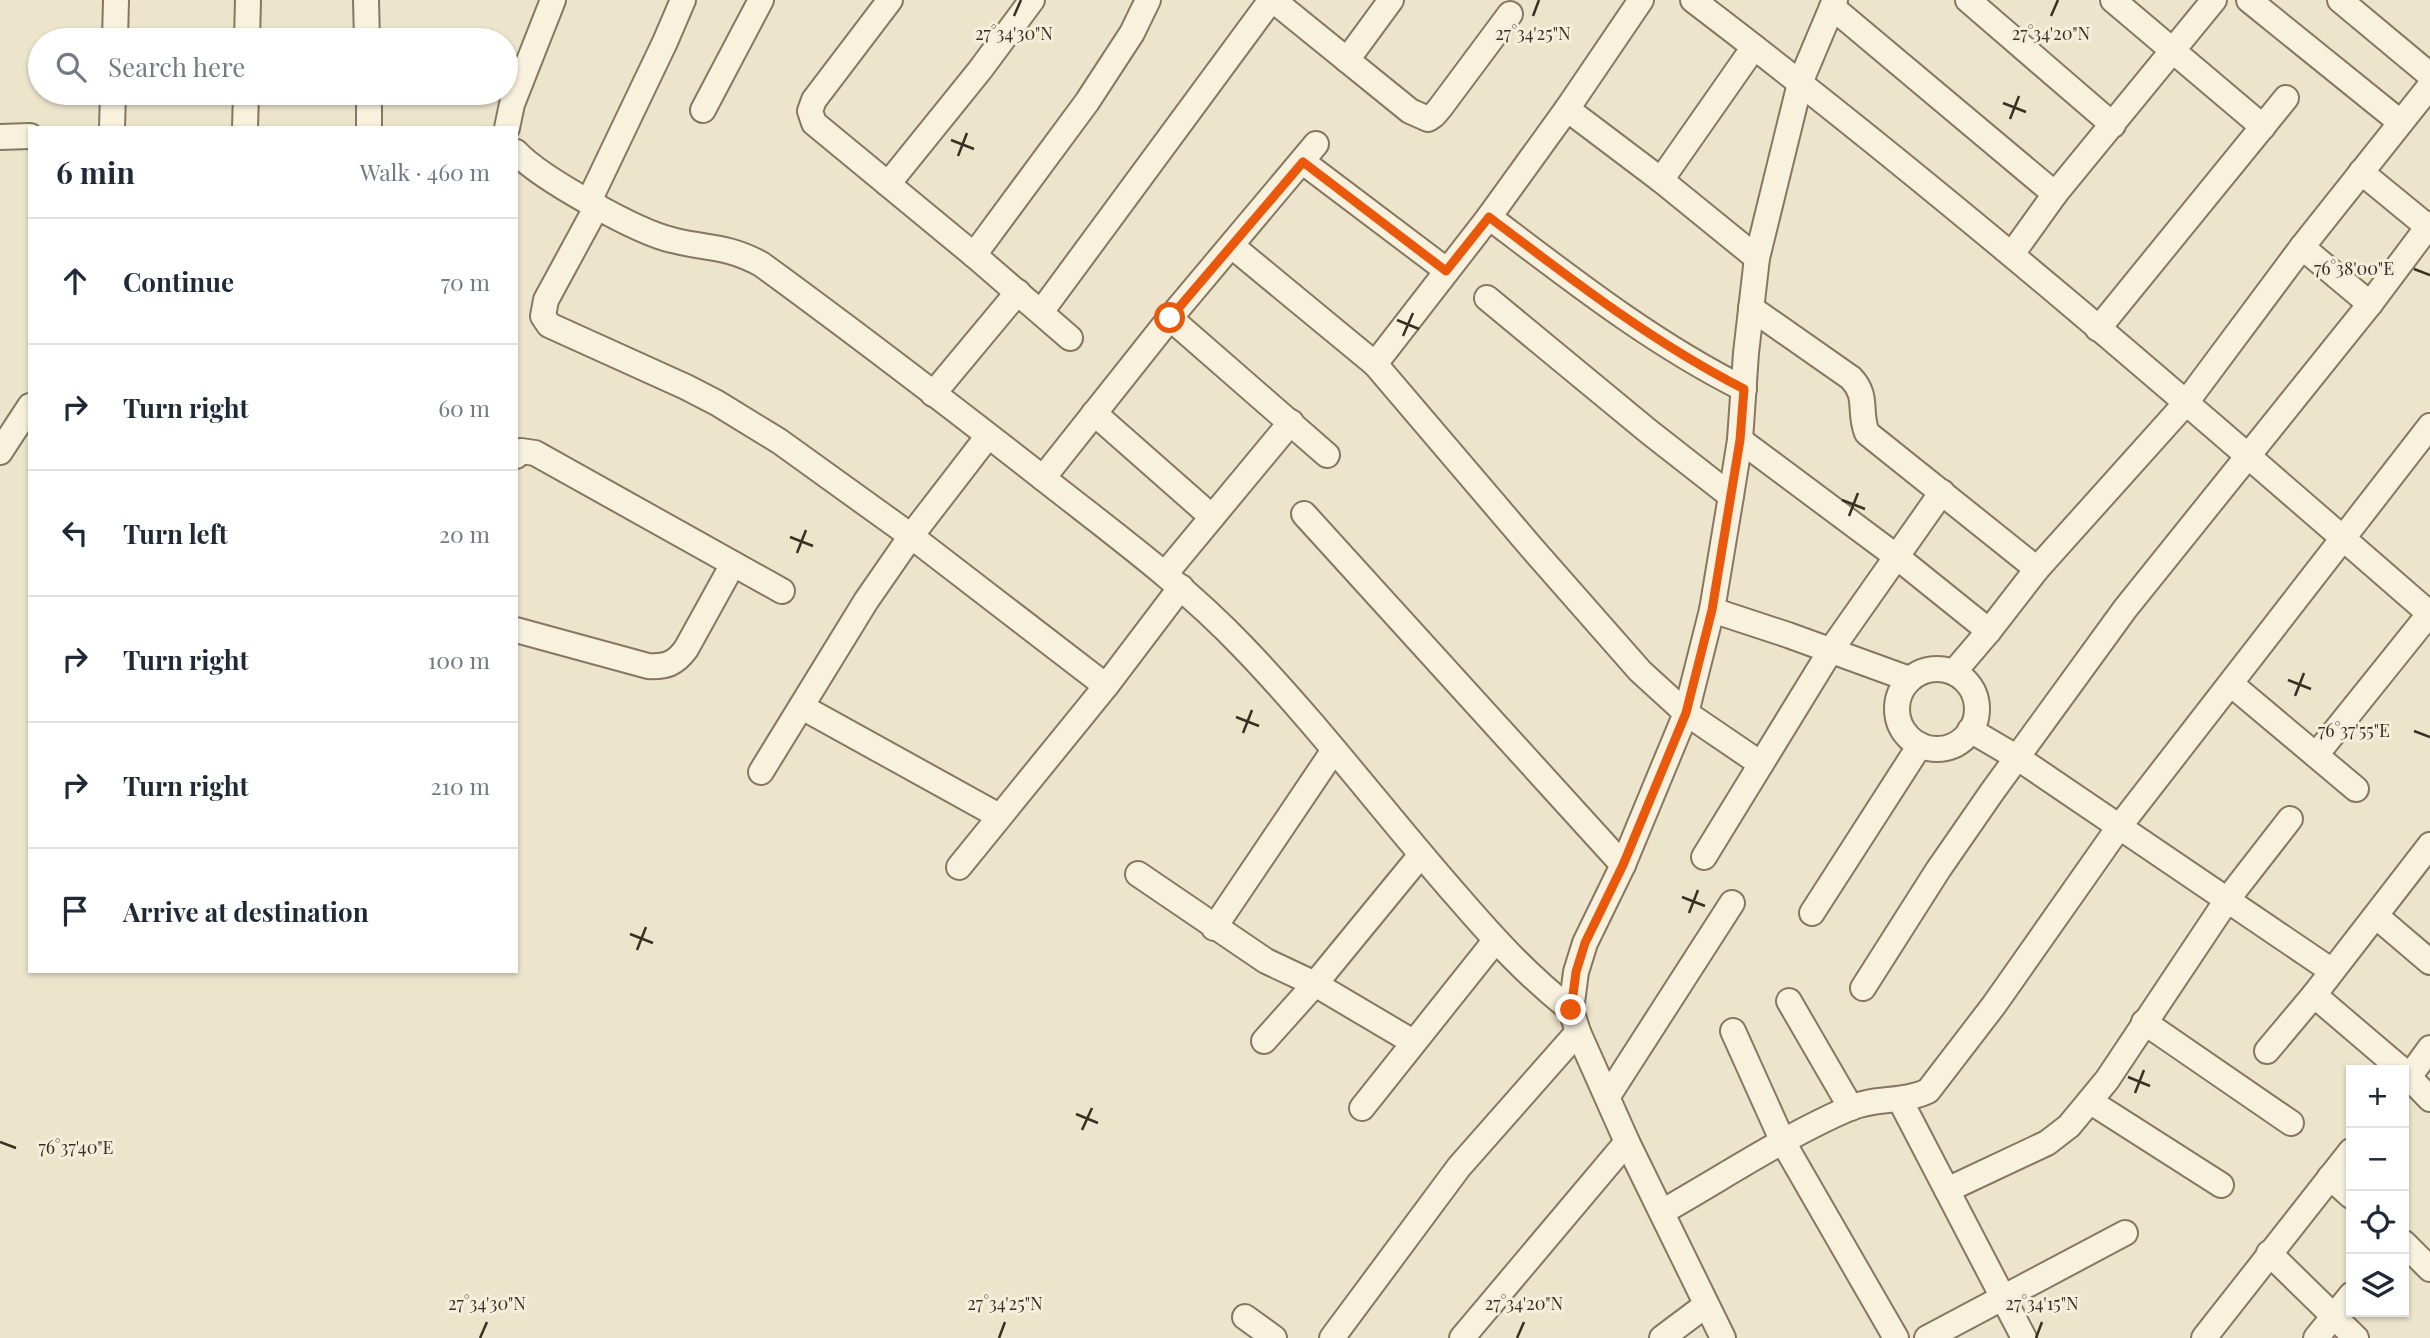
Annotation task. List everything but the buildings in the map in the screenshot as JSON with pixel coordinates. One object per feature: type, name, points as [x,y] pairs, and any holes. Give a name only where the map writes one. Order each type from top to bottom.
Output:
[{"type":"street","points":[[115,28],[116,0]]},
{"type":"street","points":[[247,28],[248,0]]},
{"type":"street","points":[[366,0],[367,28]]},
{"type":"street","points":[[518,85],[553,0]]},
{"type":"street","points":[[683,0],[593,203],[546,300],[543,316],[549,325],[717,403],[779,441],[911,536],[1105,686]]},
{"type":"street","points":[[703,110],[761,0]]},
{"type":"street","points":[[890,0],[820,90],[810,111],[814,123],[1070,338]]},
{"type":"street","points":[[888,184],[980,70],[1032,0]]},
{"type":"street","points":[[974,255],[1087,102],[1132,33],[1148,0]]},
{"type":"street","points":[[1041,312],[1272,0],[1410,111],[1428,119],[1440,108],[1510,14]]},
{"type":"street","points":[[1347,60],[1391,0]]},
{"type":"street","points":[[1376,364],[1489,217],[1641,0]]},
{"type":"street","points":[[1968,0],[2113,125]]},
{"type":"street","points":[[2113,0],[2263,127]]},
{"type":"street","points":[[2012,254],[2055,194],[2214,0]]},
{"type":"street","points":[[2249,0],[2400,122]]},
{"type":"street","points":[[2340,0],[2430,75]]},
{"type":"street","points":[[1701,2],[2012,254],[2430,613],[2316,755]]},
{"type":"street","points":[[1332,1338],[1459,1167],[1574,1021],[1576,972],[1585,943],[1623,865],[1686,713],[1712,610],[1740,440],[1757,258],[1800,83],[1833,4],[2055,194]]},
{"type":"street","points":[[1661,180],[1754,47]]},
{"type":"street","points":[[1954,672],[2037,569],[2185,404],[2302,247],[2430,86]]},
{"type":"street","points":[[2098,329],[2286,98]]},
{"type":"street","points":[[112,126],[113,105]]},
{"type":"street","points":[[245,126],[246,105]]},
{"type":"street","points":[[369,105],[369,126]]},
{"type":"street","points":[[507,126],[512,105]]},
{"type":"street","points":[[1567,109],[1661,180],[1757,258]]},
{"type":"street","points":[[0,137],[28,136]]},
{"type":"street","points":[[1043,478],[1170,318],[1310,153],[1446,271]]},
{"type":"street","points":[[518,154],[535,169],[639,228],[671,240],[742,253],[761,264],[1043,478],[1173,581],[1244,647],[1334,750],[1420,856],[1495,941],[1574,1021],[1627,1142],[1723,1338]]},
{"type":"street","points":[[1863,988],[1938,870],[2125,609],[2370,304],[2429,225],[2361,173]]},
{"type":"street","points":[[1489,217],[1635,325],[1703,368],[1744,389]]},
{"type":"street","points":[[1233,246],[1376,364],[1640,671],[1686,713],[1761,764]]},
{"type":"street","points":[[2302,247],[2370,304]]},
{"type":"street","points":[[933,394],[1018,292]]},
{"type":"street","points":[[1487,298],[1731,496]]},
{"type":"street","points":[[1751,308],[1851,378],[1861,392],[1862,422],[1867,433],[2037,569]]},
{"type":"street","points":[[1170,318],[1327,455]]},
{"type":"street","points":[[0,452],[28,409]]},
{"type":"street","points":[[1094,413],[1212,517]]},
{"type":"street","points":[[959,867],[1105,686],[1212,517],[1291,422]]},
{"type":"street","points":[[1662,1212],[1783,1142],[1851,1108],[1867,1102],[1915,1097],[1928,1091],[1994,1005],[2119,827],[2430,426]]},
{"type":"street","points":[[761,772],[866,601],[911,536],[988,436]]},
{"type":"street","points":[[1740,440],[1897,556],[1989,631]]},
{"type":"street","points":[[518,454],[520,451],[535,453],[782,592]]},
{"type":"street","points":[[1704,857],[1831,650],[1942,492]]},
{"type":"street","points":[[1304,514],[1623,865]]},
{"type":"street","points":[[518,631],[648,666],[670,665],[686,649],[733,564]]},
{"type":"street","points":[[1712,610],[1909,679]]},
{"type":"street","points":[[1938,668],[1954,672],[1966,681],[1974,694],[1977,710],[1964,738],[1951,746],[1936,749],[1920,745],[1907,736],[1899,723],[1897,707],[1900,692],[1909,679],[1923,671],[1938,668]]},
{"type":"street","points":[[2231,684],[2356,789]]},
{"type":"street","points":[[802,707],[999,816]]},
{"type":"street","points":[[1970,730],[2018,758],[2332,971]]},
{"type":"street","points":[[1812,913],[1920,745]]},
{"type":"street","points":[[1214,928],[1334,750]]},
{"type":"street","points":[[1947,1190],[2047,1143],[2069,1126],[2091,1102],[2227,900],[2290,819]]},
{"type":"street","points":[[2267,1051],[2314,995],[2430,845]]},
{"type":"street","points":[[1264,1041],[1315,985],[1420,856]]},
{"type":"street","points":[[1139,874],[1214,928],[1266,961],[1315,985],[1413,1042]]},
{"type":"street","points":[[1608,1096],[1732,903]]},
{"type":"street","points":[[2376,916],[2430,962]]},
{"type":"street","points":[[1362,1108],[1495,941]]},
{"type":"street","points":[[2314,995],[2393,1065]]},
{"type":"street","points":[[1789,1001],[1851,1108]]},
{"type":"street","points":[[2144,1022],[2291,1123]]},
{"type":"street","points":[[1733,1031],[1783,1142],[1896,1338]]},
{"type":"street","points":[[2409,1072],[2430,1048]]},
{"type":"street","points":[[2409,1080],[2430,1099]]},
{"type":"street","points":[[1900,1100],[2024,1338]]},
{"type":"street","points":[[2091,1102],[2221,1185]]},
{"type":"street","points":[[1462,1338],[1627,1142]]},
{"type":"street","points":[[2204,1338],[2346,1157]]},
{"type":"street","points":[[2330,1177],[2346,1191]]},
{"type":"street","points":[[1927,1338],[2125,1233]]},
{"type":"street","points":[[2409,1248],[2430,1269]]},
{"type":"street","points":[[2269,1253],[2356,1338]]},
{"type":"street","points":[[2316,1338],[2346,1302]]},
{"type":"street","points":[[1662,1338],[1706,1305]]},
{"type":"street","points":[[1245,1317],[1274,1338]]},
{"type":"route","points":[[1170,318],[1303,162],[1446,271],[1489,217],[1597,299],[1703,368],[1744,389],[1740,440],[1712,610],[1686,713],[1623,865],[1585,943],[1576,972],[1571,1010]]}]
